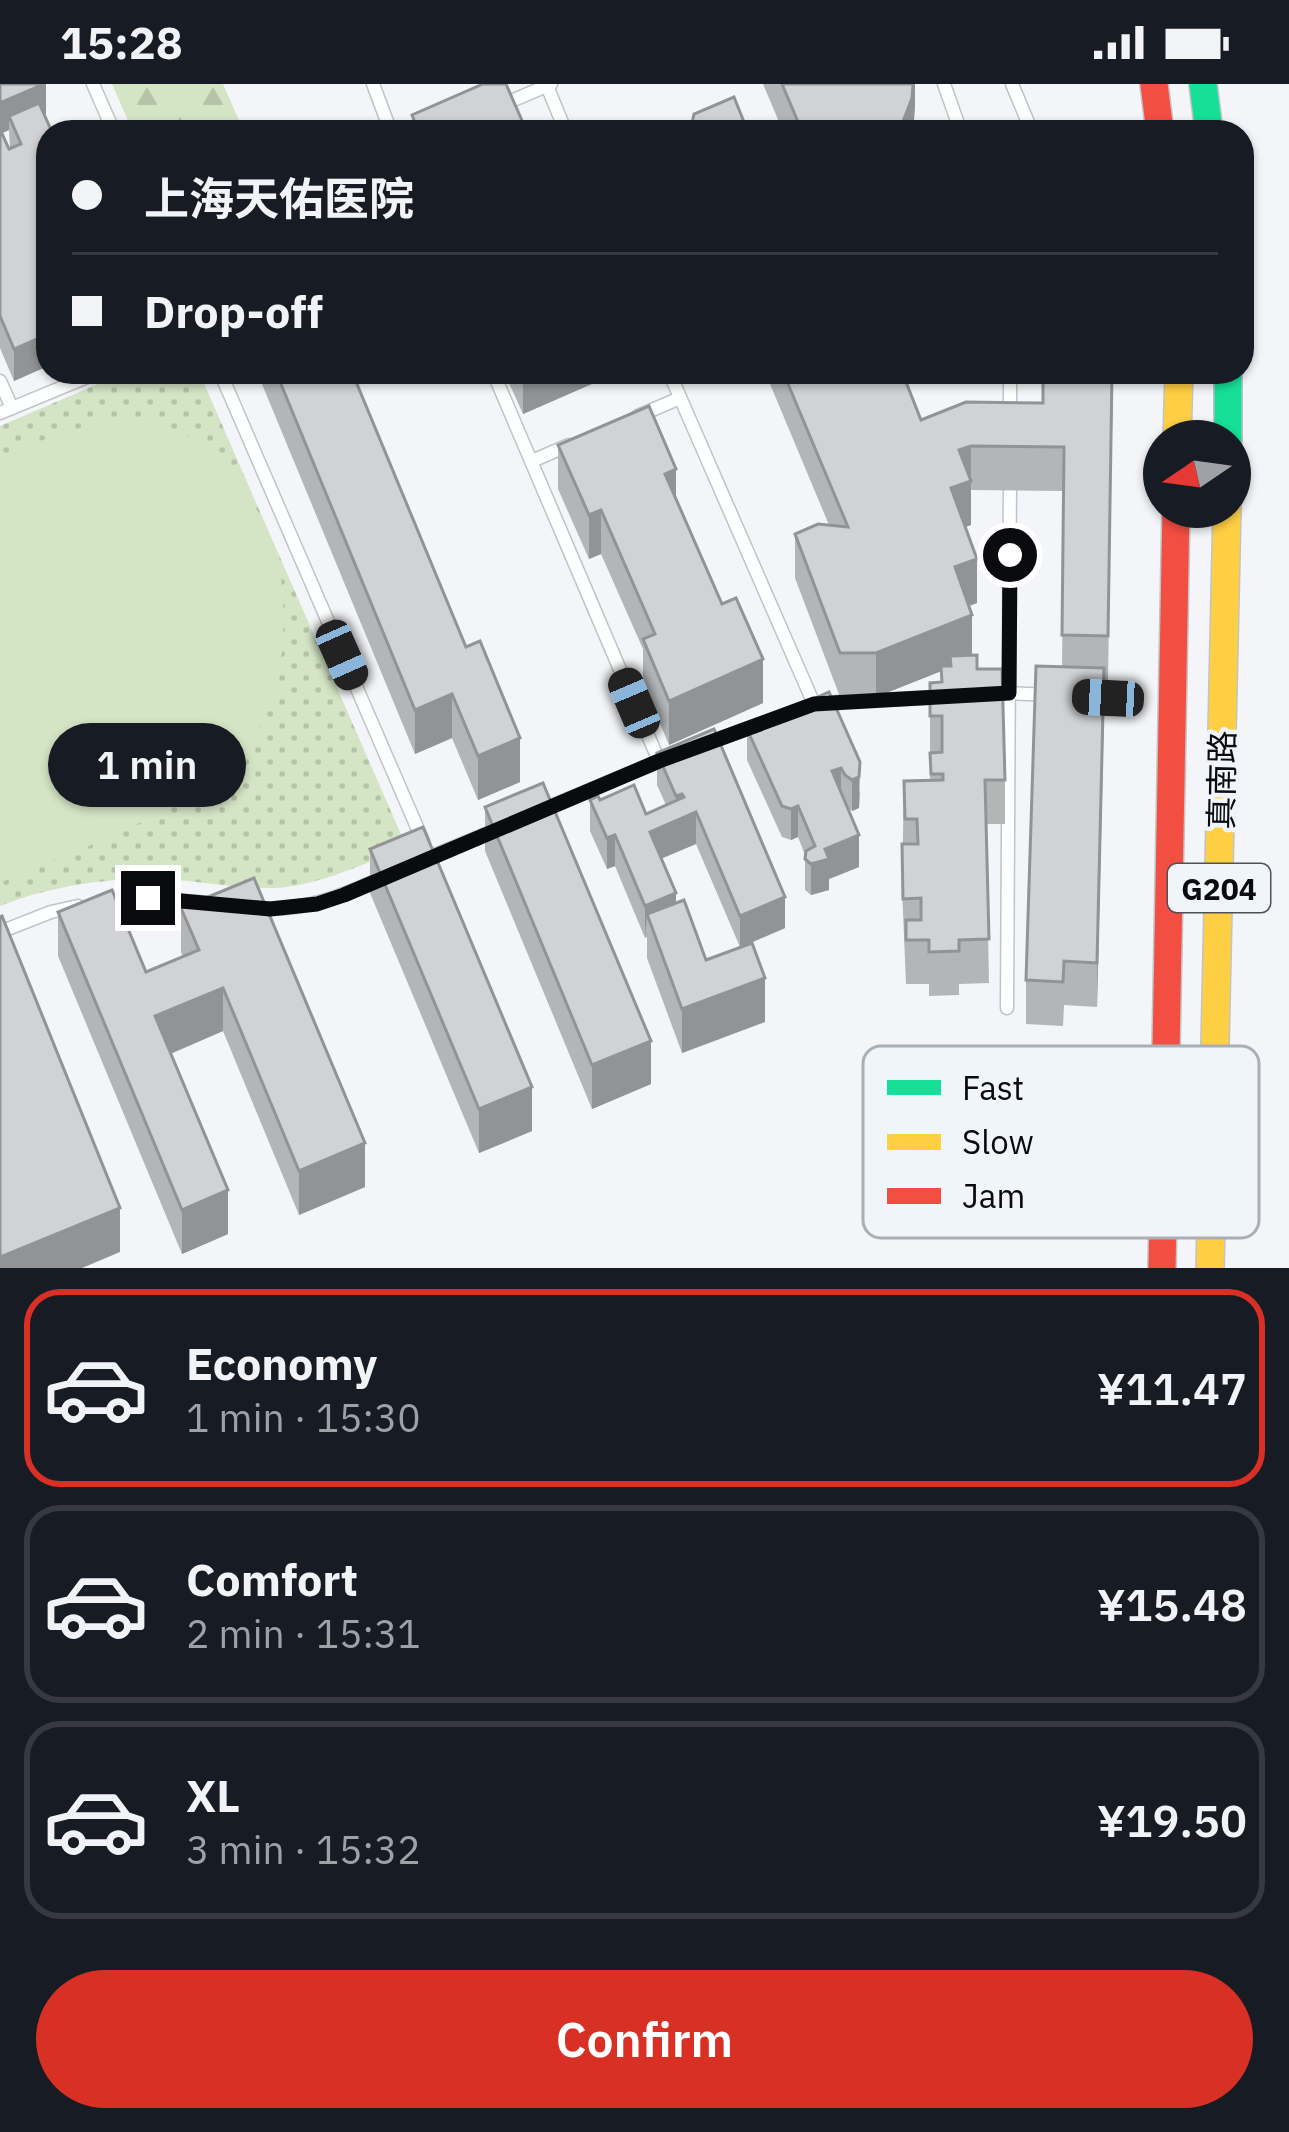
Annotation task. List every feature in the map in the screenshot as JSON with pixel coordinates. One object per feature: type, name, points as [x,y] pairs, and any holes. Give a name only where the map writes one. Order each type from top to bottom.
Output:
[{"type":"main road","points":[[1154,84],[1158,120]]},
{"type":"main road","points":[[1203,84],[1208,120]]},
{"type":"main road","points":[[1177,420],[1178,384]]},
{"type":"main road","points":[[1228,384],[1228,420]]},
{"type":"main road","name":"真南路","points":[[1166,1046],[1176,528]]},
{"type":"main road","name":"真南路","points":[[1215,1046],[1228,528]]},
{"type":"main road","name":"真南路","points":[[1162,1268],[1163,1238]]},
{"type":"main road","name":"真南路","points":[[1210,1268],[1211,1238]]},
{"type":"lane","points":[[93,84],[109,120]]},
{"type":"lane","points":[[373,84],[386,120]]},
{"type":"lane","points":[[944,84],[958,120]]},
{"type":"lane","points":[[1012,84],[1027,120]]},
{"type":"lane","points":[[483,113],[549,85],[562,120]]},
{"type":"lane","points":[[0,381],[6,410],[70,384]]},
{"type":"lane","points":[[225,384],[430,857]]},
{"type":"lane","points":[[499,384],[659,761]]},
{"type":"lane","points":[[674,384],[814,704]]},
{"type":"lane","points":[[1010,384],[1010,441]]},
{"type":"lane","points":[[617,425],[680,398]]},
{"type":"lane","points":[[532,461],[574,443]]},
{"type":"lane","points":[[1007,1008],[1010,464]]},
{"type":"lane","points":[[987,694],[1068,696]]},
{"type":"lane","points":[[791,712],[814,704],[965,695]]},
{"type":"lane","points":[[536,813],[770,720]]},
{"type":"lane","points":[[409,866],[515,822]]},
{"type":"lane","points":[[0,932],[50,912],[99,902],[148,898],[270,909],[317,904],[387,876]]},
{"type":"green space","points":[[112,84],[223,84],[239,120],[128,120]]},
{"type":"green space","points":[[98,384],[204,384],[407,848],[291,886],[122,880],[59,888],[0,906],[0,426]]},
{"type":"green space","points":[[140,421],[166,427],[211,449],[231,468],[263,521],[278,564],[284,615],[279,670],[253,739],[203,786],[137,824],[0,883],[0,458],[99,422]]},
{"type":"building","points":[[0,84],[44,84],[0,103]]},
{"type":"building","points":[[483,84],[506,84],[522,120],[414,120],[412,115]]},
{"type":"building","points":[[782,84],[913,84],[904,120],[797,120]]},
{"type":"building","points":[[734,97],[743,120],[693,120],[694,114]]},
{"type":"building","points":[[39,103],[47,120],[36,120],[36,339],[14,349],[0,316],[0,129],[9,149],[21,144],[9,116]]},
{"type":"building","points":[[281,384],[357,384],[466,647],[480,641],[520,738],[478,756],[452,694],[415,710]]},
{"type":"building","points":[[788,384],[907,384],[921,420],[966,402],[1043,403],[1043,384],[1112,384],[1108,636],[1062,635],[1064,447],[971,446],[959,450],[971,481],[951,488],[977,559],[955,567],[972,615],[876,653],[840,653],[795,534],[818,524],[848,527]]},
{"type":"building","points":[[649,406],[676,469],[665,474],[722,604],[736,598],[763,659],[669,701],[643,639],[655,634],[601,510],[589,515],[558,445]]},
{"type":"building","points":[[977,655],[977,669],[1002,669],[1005,780],[985,780],[989,939],[959,940],[959,951],[929,952],[929,940],[906,940],[906,920],[921,920],[921,898],[903,899],[902,844],[918,844],[917,819],[905,819],[904,781],[943,780],[943,774],[931,774],[930,753],[942,752],[942,716],[930,716],[930,683],[942,682],[941,666],[951,666],[950,656]]},
{"type":"building","points":[[1036,666],[1104,668],[1097,963],[1064,961],[1063,982],[1026,980]]},
{"type":"building","points":[[829,692],[860,762],[859,777],[852,780],[841,768],[832,771],[859,835],[825,849],[829,859],[811,864],[805,859],[806,851],[815,846],[798,806],[782,806],[747,729]]},
{"type":"building","points":[[714,729],[785,897],[740,916],[696,812],[650,832],[676,893],[645,906],[615,835],[607,838],[590,800],[634,785],[646,814],[684,797],[676,796],[657,753]]},
{"type":"building","points":[[543,783],[651,1041],[592,1065],[485,807]]},
{"type":"building","points":[[423,827],[532,1087],[479,1109],[370,849]]},
{"type":"building","points":[[254,878],[365,1143],[299,1171],[223,988],[155,1016],[228,1190],[182,1210],[58,912],[112,890],[146,972],[199,950],[181,908]]},
{"type":"building","points":[[684,900],[706,960],[752,943],[765,978],[682,1009],[647,914]]},
{"type":"building","points":[[0,917],[120,1208],[0,1257]]},
{"type":"traffic: fast","points":[[1203,84],[1208,120]]},
{"type":"traffic: fast","points":[[1228,384],[1228,420]]},
{"type":"traffic: slow","points":[[1178,420],[1179,384]]},
{"type":"traffic: slow","points":[[1215,1046],[1227,528]]},
{"type":"traffic: slow","points":[[1210,1268],[1211,1238]]},
{"type":"traffic: jam","points":[[1154,84],[1158,120]]},
{"type":"traffic: jam","points":[[1166,1046],[1176,528]]},
{"type":"traffic: jam","points":[[1162,1268],[1163,1238]]},
{"type":"route","points":[[148,898],[270,909],[317,904],[659,761],[814,704],[1009,693],[1010,555]]}]
